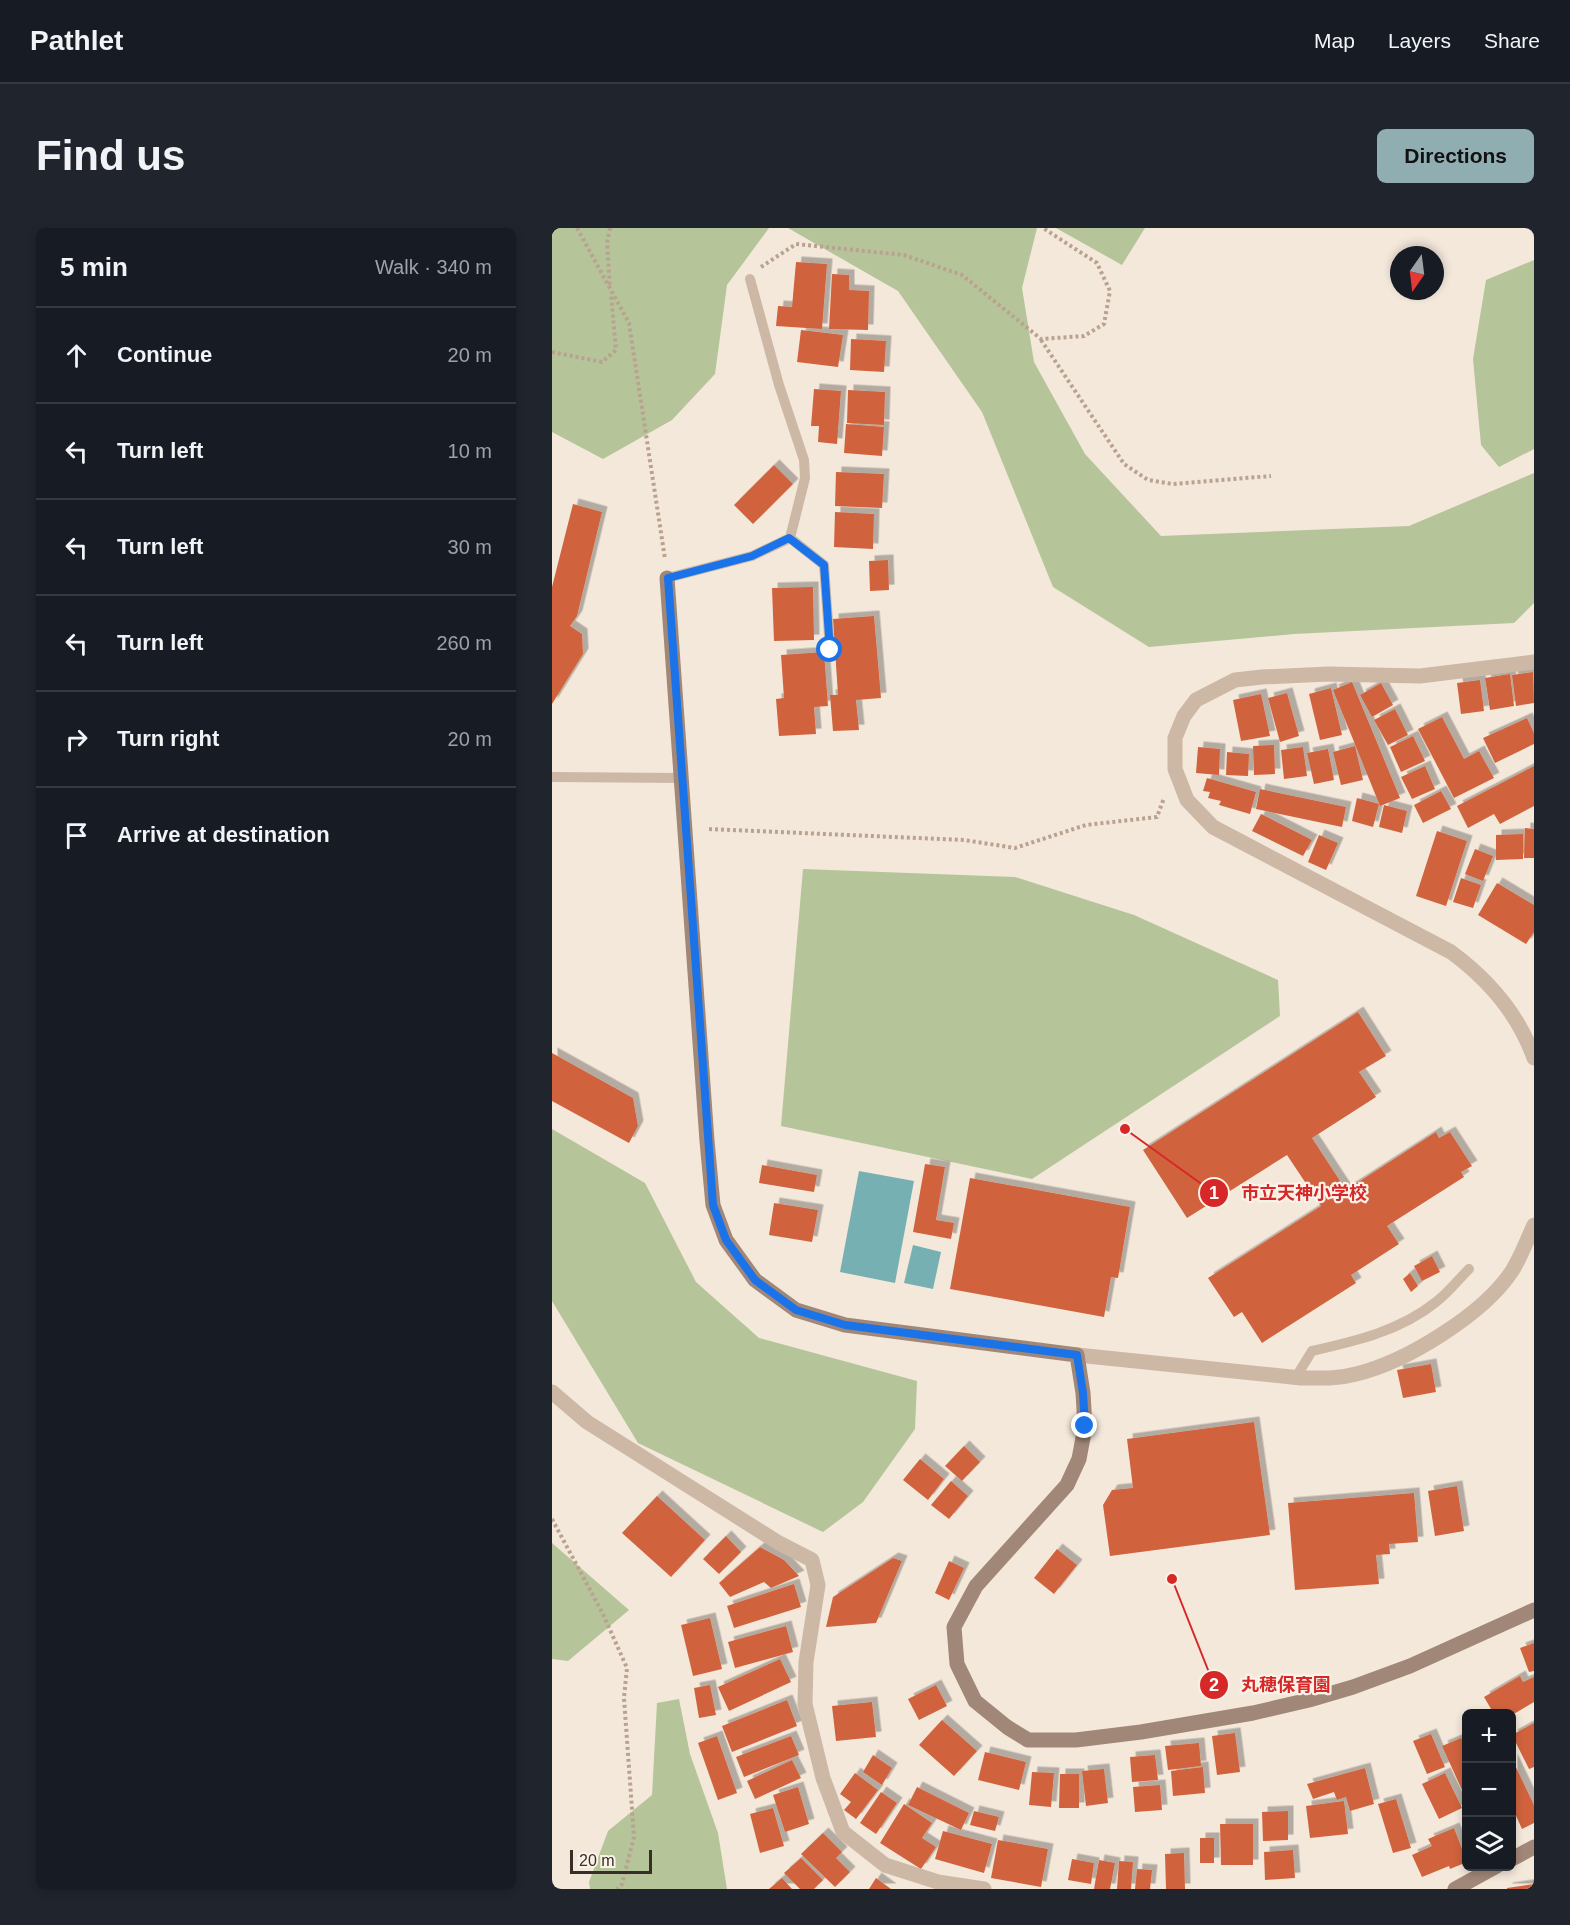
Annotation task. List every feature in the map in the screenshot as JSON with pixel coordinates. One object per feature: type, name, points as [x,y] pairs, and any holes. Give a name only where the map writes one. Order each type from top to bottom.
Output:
[{"type":"street","points":[[668,578],[712,1194],[726,1240],[755,1280],[796,1310],[845,1325],[1077,1355],[1332,1379],[1358,1374],[1422,1347],[1472,1314],[1512,1271],[1534,1225]]},
{"type":"street","points":[[1534,662],[1420,676],[1328,674],[1235,680],[1196,700],[1184,716],[1175,738],[1176,769],[1187,800],[1213,827],[1451,951],[1481,974],[1514,1016],[1534,1058]]},
{"type":"street","points":[[1077,1355],[1085,1426],[1079,1459],[1067,1485],[976,1586],[954,1627],[957,1664],[975,1701],[1006,1727],[1028,1740],[1076,1740],[1141,1732],[1252,1713],[1309,1700],[1353,1688],[1410,1666],[1534,1610]]},
{"type":"street","points":[[552,1392],[586,1422],[779,1543],[812,1560],[818,1585],[806,1662],[805,1704],[823,1778],[843,1832],[885,1865],[938,1882],[984,1889]]},
{"type":"street","points":[[1516,1857],[1534,1847]]},
{"type":"street","points":[[1455,1889],[1488,1871]]},
{"type":"lane","points":[[668,578],[752,556],[789,538],[805,478],[804,460],[779,385],[750,279]]},
{"type":"lane","points":[[789,538],[824,565],[830,650]]},
{"type":"lane","points":[[552,777],[681,778]]},
{"type":"lane","points":[[1296,1377],[1312,1351],[1363,1339],[1397,1327],[1437,1302],[1469,1269]]},
{"type":"path","points":[[577,228],[629,323],[668,578]]},
{"type":"path","points":[[552,352],[602,362],[616,350],[607,243],[610,228]]},
{"type":"path","points":[[1041,339],[1084,336],[1104,324],[1110,291],[1097,263],[1043,228]]},
{"type":"path","points":[[750,279],[760,267],[796,244],[904,255],[962,275],[1041,339],[1124,464],[1148,480],[1173,484],[1271,476]]},
{"type":"path","points":[[709,829],[964,840],[1015,848],[1086,825],[1157,817],[1176,769]]},
{"type":"path","points":[[552,1519],[603,1614],[627,1668],[624,1698],[634,1837],[622,1884],[617,1889]]},
{"type":"green space","points":[[552,228],[769,228],[727,285],[715,374],[672,420],[603,459],[552,432]]},
{"type":"green space","points":[[788,228],[1037,228],[1022,288],[1034,362],[1085,454],[1161,536],[1409,526],[1534,473],[1534,603],[1514,623],[1294,634],[1149,647],[1053,587],[982,412],[898,291]]},
{"type":"green space","points":[[1056,228],[1145,228],[1122,265]]},
{"type":"green space","points":[[1534,260],[1534,449],[1499,467],[1481,445],[1473,359],[1486,280]]},
{"type":"green space","points":[[803,869],[1015,877],[1134,915],[1278,980],[1280,1016],[1032,1179],[781,1126]]},
{"type":"green space","points":[[552,1129],[645,1183],[696,1282],[759,1338],[917,1381],[915,1429],[863,1502],[823,1532],[638,1443],[552,1301]]},
{"type":"green space","points":[[552,1543],[629,1610],[568,1661],[552,1659]]},
{"type":"green space","points":[[679,1699],[690,1754],[718,1833],[727,1889],[590,1889],[589,1882],[608,1831],[652,1795],[657,1703]]},
{"type":"water","points":[[859,1171],[914,1181],[895,1283],[840,1272]]},
{"type":"water","points":[[913,1245],[941,1252],[933,1289],[904,1283]]},
{"type":"building","points":[[796,262],[827,264],[822,329],[776,326],[778,306],[792,307]]},
{"type":"building","points":[[832,274],[849,275],[849,290],[869,291],[868,330],[829,329]]},
{"type":"building","points":[[801,330],[843,335],[838,367],[797,362]]},
{"type":"building","points":[[851,339],[886,341],[884,372],[850,370]]},
{"type":"building","points":[[814,389],[841,391],[837,444],[818,442],[819,426],[811,426]]},
{"type":"building","points":[[848,390],[885,392],[884,425],[847,423]]},
{"type":"building","points":[[846,424],[884,427],[882,456],[844,453]]},
{"type":"building","points":[[774,465],[793,484],[753,524],[734,505]]},
{"type":"building","points":[[836,472],[884,474],[882,508],[835,506]]},
{"type":"building","points":[[573,504],[602,512],[577,616],[570,626],[582,634],[583,654],[552,704],[552,587]]},
{"type":"building","points":[[835,512],[874,514],[873,549],[834,547]]},
{"type":"building","points":[[888,560],[889,590],[870,591],[869,561]]},
{"type":"building","points":[[813,587],[814,640],[774,641],[772,588]]},
{"type":"building","points":[[874,616],[881,698],[856,700],[859,730],[833,731],[830,695],[838,695],[833,619]]},
{"type":"building","points":[[824,652],[828,706],[814,707],[816,734],[779,736],[776,699],[784,698],[781,655]]},
{"type":"building","points":[[1533,672],[1534,703],[1516,706],[1512,675]]},
{"type":"building","points":[[1510,674],[1514,706],[1490,710],[1485,678]]},
{"type":"building","points":[[1480,680],[1484,711],[1461,714],[1457,683]]},
{"type":"building","points":[[1352,682],[1400,798],[1380,806],[1333,690]]},
{"type":"building","points":[[1381,683],[1393,705],[1372,717],[1360,695]]},
{"type":"building","points":[[1331,688],[1342,735],[1320,740],[1309,694]]},
{"type":"building","points":[[1287,693],[1299,736],[1280,742],[1268,698]]},
{"type":"building","points":[[1261,694],[1270,736],[1241,741],[1233,700]]},
{"type":"building","points":[[1395,709],[1408,735],[1388,745],[1374,720]]},
{"type":"building","points":[[1442,717],[1464,759],[1479,751],[1494,778],[1454,798],[1418,729]]},
{"type":"building","points":[[1527,718],[1534,733],[1534,744],[1495,763],[1483,738]]},
{"type":"building","points":[[1413,736],[1425,761],[1401,772],[1390,747]]},
{"type":"building","points":[[1274,745],[1275,774],[1254,775],[1253,746]]},
{"type":"building","points":[[1355,746],[1363,780],[1341,785],[1333,752]]},
{"type":"building","points":[[1198,747],[1220,749],[1219,775],[1196,773]]},
{"type":"building","points":[[1303,747],[1307,776],[1284,779],[1281,750]]},
{"type":"building","points":[[1328,749],[1334,780],[1314,784],[1307,753]]},
{"type":"building","points":[[1227,752],[1249,754],[1248,776],[1226,775]]},
{"type":"building","points":[[1425,766],[1435,789],[1412,799],[1401,777]]},
{"type":"building","points":[[1534,766],[1534,806],[1500,824],[1494,814],[1468,828],[1457,806]]},
{"type":"building","points":[[1207,778],[1256,792],[1250,814],[1219,805],[1221,801],[1208,798],[1210,792],[1203,791]]},
{"type":"building","points":[[1260,789],[1346,807],[1342,827],[1256,809]]},
{"type":"building","points":[[1441,791],[1451,809],[1423,823],[1414,805]]},
{"type":"building","points":[[1357,798],[1379,804],[1373,827],[1352,821]]},
{"type":"building","points":[[1384,805],[1407,811],[1402,833],[1379,827]]},
{"type":"building","points":[[1261,814],[1312,840],[1303,856],[1252,831]]},
{"type":"building","points":[[1525,828],[1534,829],[1534,858],[1524,858]]},
{"type":"building","points":[[1437,831],[1467,841],[1446,906],[1416,896]]},
{"type":"building","points":[[1523,834],[1523,859],[1496,860],[1496,835]]},
{"type":"building","points":[[1319,835],[1338,843],[1326,870],[1308,862]]},
{"type":"building","points":[[1475,849],[1493,856],[1483,881],[1465,874]]},
{"type":"building","points":[[1461,878],[1481,885],[1473,908],[1453,902]]},
{"type":"building","points":[[1497,883],[1534,905],[1534,932],[1526,944],[1478,915]]},
{"type":"building","points":[[1358,1012],[1386,1056],[1359,1072],[1376,1097],[1312,1138],[1346,1190],[1436,1132],[1439,1138],[1450,1132],[1472,1166],[1461,1172],[1464,1177],[1387,1226],[1399,1244],[1351,1275],[1356,1283],[1262,1343],[1242,1312],[1234,1317],[1208,1278],[1321,1206],[1287,1155],[1187,1218],[1143,1150]]},
{"type":"building","points":[[552,1053],[633,1098],[638,1126],[629,1143],[552,1101]]},
{"type":"building","points":[[925,1164],[945,1167],[936,1220],[954,1223],[951,1239],[913,1232]]},
{"type":"building","points":[[762,1165],[817,1175],[814,1192],[759,1183]]},
{"type":"building","points":[[970,1178],[1130,1207],[1118,1278],[1111,1277],[1104,1317],[950,1289]]},
{"type":"building","points":[[774,1203],[818,1210],[812,1242],[769,1235]]},
{"type":"building","points":[[1432,1256],[1440,1272],[1422,1281],[1414,1266]]},
{"type":"building","points":[[1410,1273],[1418,1286],[1411,1292],[1403,1279]]},
{"type":"building","points":[[1431,1364],[1436,1392],[1403,1398],[1397,1370]]},
{"type":"building","points":[[1254,1422],[1270,1535],[1110,1556],[1103,1505],[1112,1490],[1133,1488],[1127,1439]]},
{"type":"building","points":[[964,1446],[980,1462],[962,1481],[945,1466]]},
{"type":"building","points":[[920,1459],[944,1479],[928,1500],[903,1480]]},
{"type":"building","points":[[951,1481],[968,1496],[949,1519],[931,1505]]},
{"type":"building","points":[[1457,1486],[1464,1531],[1435,1536],[1428,1491]]},
{"type":"building","points":[[1414,1493],[1418,1542],[1389,1544],[1390,1554],[1376,1555],[1379,1584],[1295,1590],[1288,1503]]},
{"type":"building","points":[[657,1496],[705,1540],[671,1577],[622,1533]]},
{"type":"building","points":[[726,1536],[741,1552],[719,1574],[703,1559]]},
{"type":"building","points":[[760,1547],[784,1560],[799,1576],[771,1588],[764,1582],[730,1597],[719,1583]]},
{"type":"building","points":[[1057,1549],[1077,1565],[1054,1594],[1034,1578]]},
{"type":"building","points":[[893,1558],[902,1561],[876,1623],[826,1627],[833,1597]]},
{"type":"building","points":[[949,1561],[964,1568],[949,1600],[935,1593]]},
{"type":"building","points":[[794,1584],[801,1607],[734,1628],[727,1606]]},
{"type":"building","points":[[710,1618],[722,1669],[693,1676],[681,1625]]},
{"type":"building","points":[[786,1626],[793,1652],[735,1668],[728,1642]]},
{"type":"building","points":[[1534,1643],[1534,1671],[1529,1672],[1520,1648]]},
{"type":"building","points":[[780,1659],[791,1682],[729,1711],[718,1687]]},
{"type":"building","points":[[1520,1676],[1523,1682],[1534,1677],[1534,1702],[1516,1713],[1516,1709],[1491,1709],[1484,1697]]},
{"type":"building","points":[[710,1685],[716,1715],[699,1718],[694,1688]]},
{"type":"building","points":[[936,1685],[947,1706],[919,1720],[908,1699]]},
{"type":"building","points":[[787,1700],[797,1726],[732,1752],[722,1726]]},
{"type":"building","points":[[872,1702],[876,1737],[836,1741],[832,1706]]},
{"type":"building","points":[[942,1720],[977,1751],[954,1776],[919,1745]]},
{"type":"building","points":[[1534,1723],[1534,1767],[1529,1769],[1516,1743],[1516,1733]]},
{"type":"building","points":[[1235,1733],[1240,1772],[1217,1775],[1212,1736]]},
{"type":"building","points":[[1431,1734],[1445,1767],[1427,1774],[1413,1741]]},
{"type":"building","points":[[717,1736],[737,1793],[718,1800],[698,1743]]},
{"type":"building","points":[[791,1736],[799,1755],[744,1777],[736,1757]]},
{"type":"building","points":[[1461,1738],[1462,1740],[1462,1790],[1442,1746]]},
{"type":"building","points":[[1199,1743],[1201,1766],[1168,1770],[1165,1746]]},
{"type":"building","points":[[985,1752],[1026,1762],[1019,1790],[978,1780]]},
{"type":"building","points":[[873,1755],[892,1768],[882,1785],[863,1772]]},
{"type":"building","points":[[1155,1755],[1158,1780],[1132,1782],[1130,1757]]},
{"type":"building","points":[[792,1760],[801,1778],[755,1799],[747,1781]]},
{"type":"building","points":[[1203,1767],[1205,1793],[1173,1796],[1171,1771]]},
{"type":"building","points":[[1516,1767],[1534,1805],[1534,1823],[1522,1829],[1516,1816]]},
{"type":"building","points":[[1365,1768],[1374,1804],[1350,1811],[1346,1797],[1337,1800],[1334,1792],[1313,1799],[1307,1784]]},
{"type":"building","points":[[1104,1769],[1108,1803],[1086,1806],[1082,1771]]},
{"type":"building","points":[[1032,1772],[1054,1773],[1051,1807],[1029,1805]]},
{"type":"building","points":[[855,1773],[878,1790],[856,1819],[844,1810],[851,1802],[840,1794]]},
{"type":"building","points":[[1445,1773],[1462,1808],[1439,1819],[1422,1784]]},
{"type":"building","points":[[1060,1774],[1079,1774],[1079,1808],[1059,1808]]},
{"type":"building","points":[[1160,1785],[1162,1810],[1135,1812],[1133,1787]]},
{"type":"building","points":[[798,1787],[809,1824],[785,1832],[773,1795]]},
{"type":"building","points":[[917,1787],[969,1813],[961,1830],[908,1805]]},
{"type":"building","points":[[881,1792],[897,1803],[876,1834],[860,1823]]},
{"type":"building","points":[[1396,1799],[1411,1848],[1393,1853],[1378,1804]]},
{"type":"building","points":[[1344,1801],[1348,1834],[1310,1838],[1306,1806]]},
{"type":"building","points":[[904,1804],[932,1823],[922,1838],[936,1847],[921,1869],[880,1843]]},
{"type":"building","points":[[773,1808],[784,1846],[760,1853],[750,1814]]},
{"type":"building","points":[[974,1811],[999,1817],[995,1831],[970,1825]]},
{"type":"building","points":[[1288,1811],[1288,1840],[1263,1841],[1262,1812]]},
{"type":"building","points":[[1220,1824],[1253,1824],[1253,1865],[1221,1865]]},
{"type":"building","points":[[1454,1828],[1462,1849],[1462,1864],[1450,1869],[1449,1866],[1422,1877],[1412,1855],[1432,1846],[1428,1839]]},
{"type":"building","points":[[943,1831],[992,1844],[984,1873],[935,1859]]},
{"type":"building","points":[[823,1833],[842,1852],[836,1858],[850,1872],[835,1887],[801,1854]]},
{"type":"building","points":[[1200,1838],[1214,1838],[1214,1863],[1200,1863]]},
{"type":"building","points":[[998,1840],[1048,1849],[1041,1887],[991,1878]]},
{"type":"building","points":[[1293,1850],[1295,1878],[1265,1880],[1264,1852]]},
{"type":"building","points":[[1184,1853],[1185,1889],[1166,1889],[1165,1854]]},
{"type":"building","points":[[801,1858],[823,1880],[814,1889],[800,1889],[784,1873]]},
{"type":"building","points":[[1072,1859],[1094,1863],[1091,1884],[1068,1880]]},
{"type":"building","points":[[1099,1860],[1115,1863],[1110,1889],[1094,1889]]},
{"type":"building","points":[[1119,1861],[1133,1862],[1131,1889],[1117,1889]]},
{"type":"building","points":[[1137,1869],[1152,1870],[1150,1889],[1135,1889]]},
{"type":"building","points":[[782,1878],[792,1889],[769,1889]]},
{"type":"building","points":[[876,1878],[891,1889],[869,1889]]},
{"type":"building","points":[[1534,1884],[1534,1889],[1507,1889],[1507,1888]]},
{"type":"place","name":"市立天神小学校","points":[[1125,1129]]},
{"type":"place","name":"丸穂保育園","points":[[1172,1579]]},
{"type":"route","points":[[830,650],[824,565],[789,538],[752,556],[668,578],[713,1205],[726,1240],[755,1280],[796,1310],[845,1325],[1077,1355],[1085,1426]]}]
